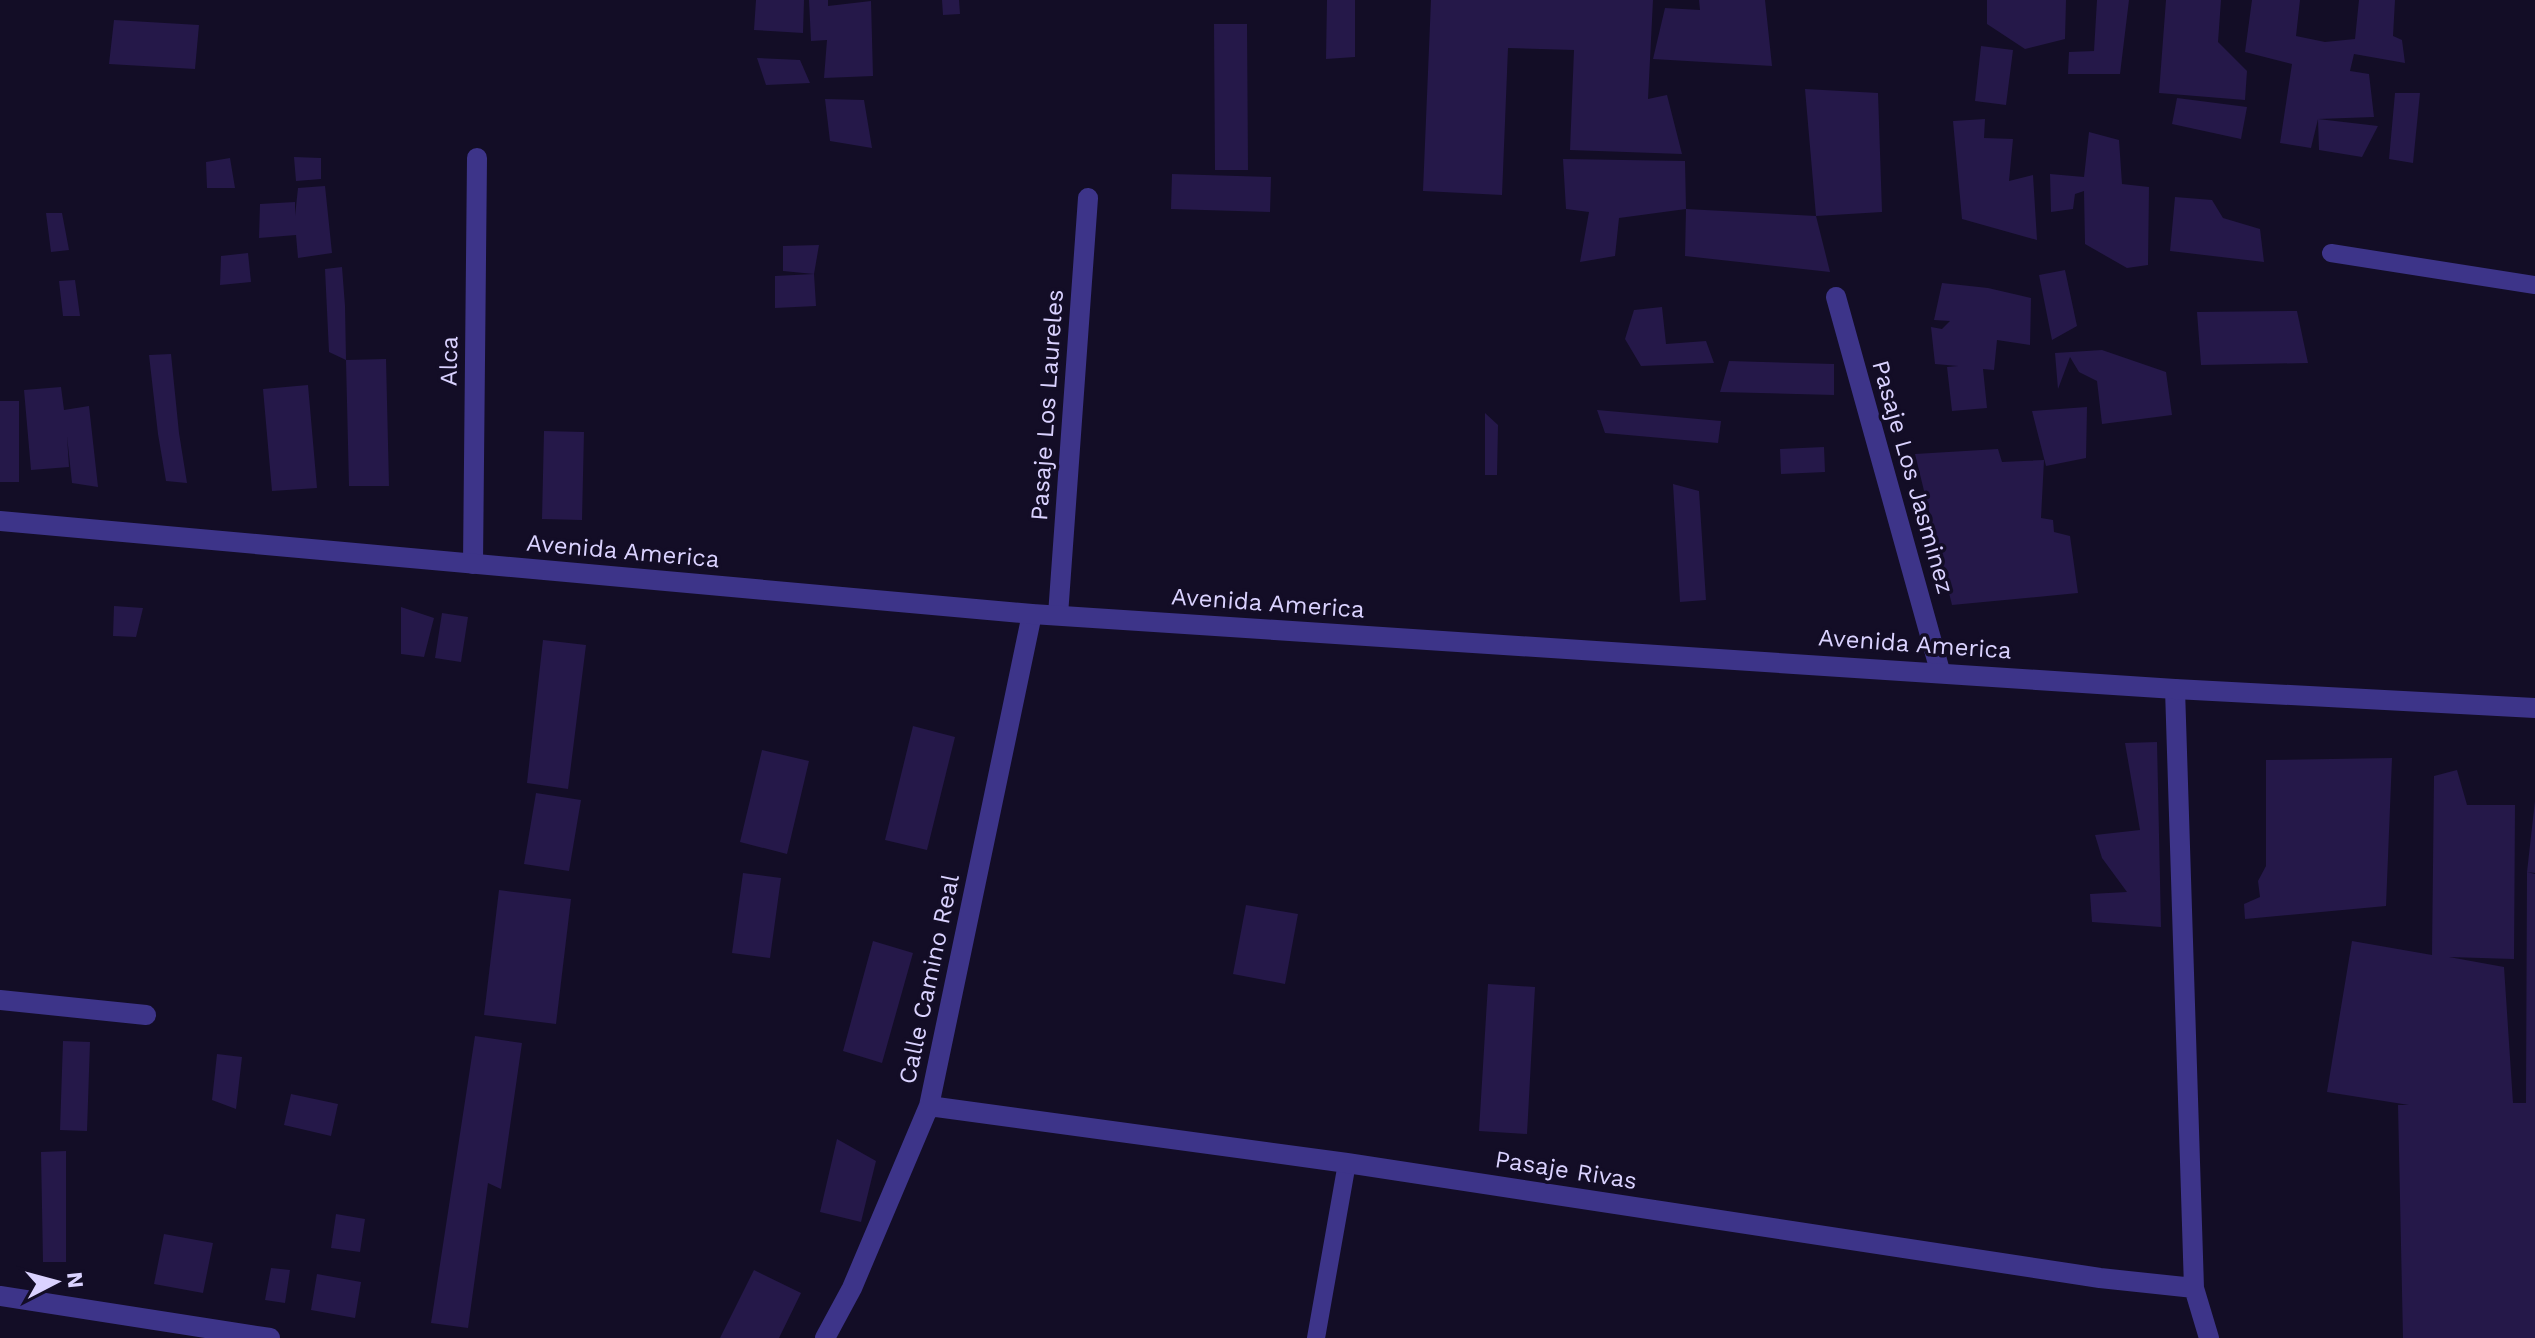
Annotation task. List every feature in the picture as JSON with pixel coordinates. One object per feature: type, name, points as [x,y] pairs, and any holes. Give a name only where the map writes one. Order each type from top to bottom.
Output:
[{"type":"street","name":"Alca","points":[[473,564],[477,158]]},
{"type":"street","name":"Pasaje Los Laureles","points":[[1058,615],[1088,198]]},
{"type":"street","name":"Pasaje Los Jasminez","points":[[1836,297],[1940,671]]},
{"type":"street","name":"Avenida America","points":[[0,521],[1032,614],[1940,671],[2175,689],[2535,708]]},
{"type":"street","name":"Calle Camino Real","points":[[825,1338],[852,1288],[929,1106],[1032,614]]},
{"type":"street","points":[[2175,689],[2194,1288],[2209,1338]]},
{"type":"street","points":[[0,1000],[146,1015]]},
{"type":"street","name":"Pasaje Rivas","points":[[929,1106],[1347,1163],[2100,1278],[2194,1288]]},
{"type":"street","points":[[0,1296],[270,1338]]},
{"type":"lane","points":[[2331,253],[2535,285]]},
{"type":"lane","points":[[1316,1338],[1347,1163]]},
{"type":"building","points":[[756,0],[804,0],[803,33],[754,30]]},
{"type":"building","points":[[809,0],[828,0],[828,6],[871,1],[873,76],[824,78],[827,40],[811,41]]},
{"type":"building","points":[[942,0],[959,0],[960,14],[943,15]]},
{"type":"building","points":[[1327,0],[1355,0],[1355,57],[1326,59]]},
{"type":"building","points":[[1431,0],[1653,0],[1648,99],[1667,95],[1682,154],[1570,150],[1574,50],[1508,48],[1502,195],[1423,191]]},
{"type":"building","points":[[1699,0],[1765,0],[1772,66],[1653,59],[1665,8],[1700,10]]},
{"type":"building","points":[[1987,0],[2066,0],[2065,39],[2025,49],[1987,24]]},
{"type":"building","points":[[2097,0],[2129,0],[2120,74],[2068,74],[2069,52],[2094,51]]},
{"type":"building","points":[[2166,0],[2221,0],[2218,42],[2247,71],[2245,100],[2159,93]]},
{"type":"building","points":[[2252,0],[2300,0],[2296,36],[2325,42],[2355,39],[2359,0],[2395,0],[2393,36],[2402,40],[2405,63],[2354,54],[2350,71],[2369,74],[2374,117],[2318,119],[2311,148],[2280,143],[2292,64],[2245,52]]},
{"type":"building","points":[[114,20],[199,25],[195,69],[109,64]]},
{"type":"building","points":[[1214,24],[1247,24],[1248,170],[1215,170]]},
{"type":"building","points":[[1981,46],[2013,50],[2006,105],[1975,101]]},
{"type":"building","points":[[757,58],[800,60],[810,83],[766,85]]},
{"type":"building","points":[[1805,89],[1878,93],[1882,212],[1816,216]]},
{"type":"building","points":[[2395,93],[2420,93],[2413,163],[2389,159]]},
{"type":"building","points":[[2177,98],[2247,107],[2241,139],[2172,124]]},
{"type":"building","points":[[825,99],[864,100],[872,148],[830,141]]},
{"type":"building","points":[[1985,119],[1984,138],[2013,139],[2009,181],[2033,175],[2037,240],[1962,219],[1953,121]]},
{"type":"building","points":[[2318,119],[2378,126],[2362,157],[2319,150]]},
{"type":"building","points":[[2089,132],[2119,140],[2122,184],[2149,187],[2148,265],[2127,268],[2085,244],[2084,191],[2075,194],[2073,209],[2051,212],[2050,174],[2084,177]]},
{"type":"building","points":[[294,157],[321,158],[321,179],[296,181]]},
{"type":"building","points":[[230,158],[235,188],[207,188],[206,162]]},
{"type":"building","points":[[1563,159],[1685,161],[1686,209],[1619,218],[1615,256],[1580,262],[1589,212],[1566,209]]},
{"type":"building","points":[[1172,174],[1271,177],[1270,212],[1171,209]]},
{"type":"building","points":[[325,186],[332,253],[298,258],[296,235],[259,238],[260,204],[295,202],[295,216],[298,188]]},
{"type":"building","points":[[2175,197],[2212,200],[2223,218],[2260,229],[2264,262],[2170,251]]},
{"type":"building","points":[[1686,209],[1816,216],[1830,272],[1685,256]]},
{"type":"building","points":[[46,213],[62,213],[69,250],[51,252]]},
{"type":"building","points":[[819,245],[814,274],[783,271],[783,246]]},
{"type":"building","points":[[248,253],[251,282],[220,285],[221,256]]},
{"type":"building","points":[[342,267],[346,360],[329,352],[325,269]]},
{"type":"building","points":[[2065,270],[2077,326],[2052,340],[2039,275]]},
{"type":"building","points":[[814,274],[816,306],[775,308],[775,276]]},
{"type":"building","points":[[75,280],[80,316],[63,316],[59,281]]},
{"type":"building","points":[[1942,283],[1988,288],[2031,298],[2030,345],[1997,340],[1994,370],[1983,369],[1987,408],[1952,411],[1947,367],[1958,366],[1935,364],[1931,327],[1942,329],[1950,321],[1934,320]]},
{"type":"building","points":[[1662,307],[1666,344],[1706,341],[1714,363],[1641,366],[1625,339],[1634,310]]},
{"type":"building","points":[[2297,311],[2308,363],[2201,365],[2197,312]]},
{"type":"building","points":[[2102,350],[2166,372],[2172,415],[2102,424],[2097,381],[2079,372],[2070,357],[2058,389],[2055,353]]},
{"type":"building","points":[[171,354],[187,483],[166,481],[158,434],[149,355]]},
{"type":"building","points":[[386,359],[389,486],[349,486],[346,360]]},
{"type":"building","points":[[1729,361],[1834,364],[1834,395],[1720,392]]},
{"type":"building","points":[[308,385],[317,488],[272,491],[263,389]]},
{"type":"building","points":[[61,387],[64,410],[89,406],[98,487],[72,483],[67,436],[69,467],[31,470],[24,390]]},
{"type":"building","points":[[0,401],[19,401],[19,482],[0,482]]},
{"type":"building","points":[[2087,407],[2086,458],[2046,466],[2032,411]]},
{"type":"building","points":[[1597,410],[1721,421],[1718,443],[1605,433]]},
{"type":"building","points":[[1485,413],[1498,425],[1497,475],[1485,475]]},
{"type":"building","points":[[544,431],[584,432],[582,520],[542,519]]},
{"type":"building","points":[[1824,447],[1825,472],[1781,474],[1780,449]]},
{"type":"building","points":[[1998,449],[2002,462],[2044,460],[2041,518],[2053,520],[2054,532],[2070,536],[2078,593],[1952,605],[1915,454]]},
{"type":"building","points":[[1673,484],[1699,491],[1706,600],[1680,602]]},
{"type":"building","points":[[114,606],[143,608],[136,637],[113,636]]},
{"type":"building","points":[[401,607],[434,618],[424,657],[401,654]]},
{"type":"building","points":[[442,613],[468,617],[461,662],[435,658]]},
{"type":"building","points":[[543,640],[586,645],[568,789],[527,783]]},
{"type":"building","points":[[913,726],[955,737],[927,850],[885,840]]},
{"type":"building","points":[[2157,742],[2161,927],[2092,922],[2090,894],[2127,892],[2102,858],[2095,835],[2140,830],[2125,743]]},
{"type":"building","points":[[762,750],[809,761],[787,854],[740,842]]},
{"type":"building","points":[[2392,758],[2386,906],[2245,919],[2244,904],[2260,897],[2258,881],[2266,866],[2266,760]]},
{"type":"building","points":[[2457,770],[2467,805],[2515,805],[2514,959],[2449,957],[2504,967],[2513,1103],[2526,1103],[2527,872],[2535,874],[2535,1338],[2403,1338],[2398,1105],[2409,1105],[2327,1092],[2352,941],[2432,955],[2434,776]]},
{"type":"building","points":[[536,793],[581,800],[569,871],[524,864]]},
{"type":"building","points":[[2535,801],[2535,873],[2527,872]]},
{"type":"building","points":[[743,873],[781,878],[770,958],[732,953]]},
{"type":"building","points":[[499,890],[571,899],[556,1024],[484,1015]]},
{"type":"building","points":[[1246,905],[1298,914],[1285,984],[1233,974]]},
{"type":"building","points":[[873,941],[913,953],[882,1063],[843,1051]]},
{"type":"building","points":[[1488,984],[1535,987],[1527,1134],[1479,1131]]},
{"type":"building","points":[[475,1036],[522,1043],[501,1189],[488,1183],[468,1328],[431,1323]]},
{"type":"building","points":[[63,1041],[90,1042],[87,1131],[60,1130]]},
{"type":"building","points":[[217,1054],[242,1057],[236,1109],[212,1100]]},
{"type":"building","points":[[291,1094],[338,1104],[331,1136],[284,1125]]},
{"type":"building","points":[[837,1139],[876,1161],[861,1222],[820,1212]]},
{"type":"building","points":[[66,1151],[66,1262],[43,1262],[41,1152]]},
{"type":"building","points":[[336,1214],[365,1219],[360,1252],[331,1248]]},
{"type":"building","points":[[164,1234],[213,1243],[203,1293],[154,1284]]},
{"type":"building","points":[[271,1268],[290,1270],[285,1303],[265,1300]]},
{"type":"building","points":[[754,1270],[801,1293],[779,1338],[720,1338]]},
{"type":"building","points":[[317,1274],[361,1282],[355,1318],[311,1310]]}]
